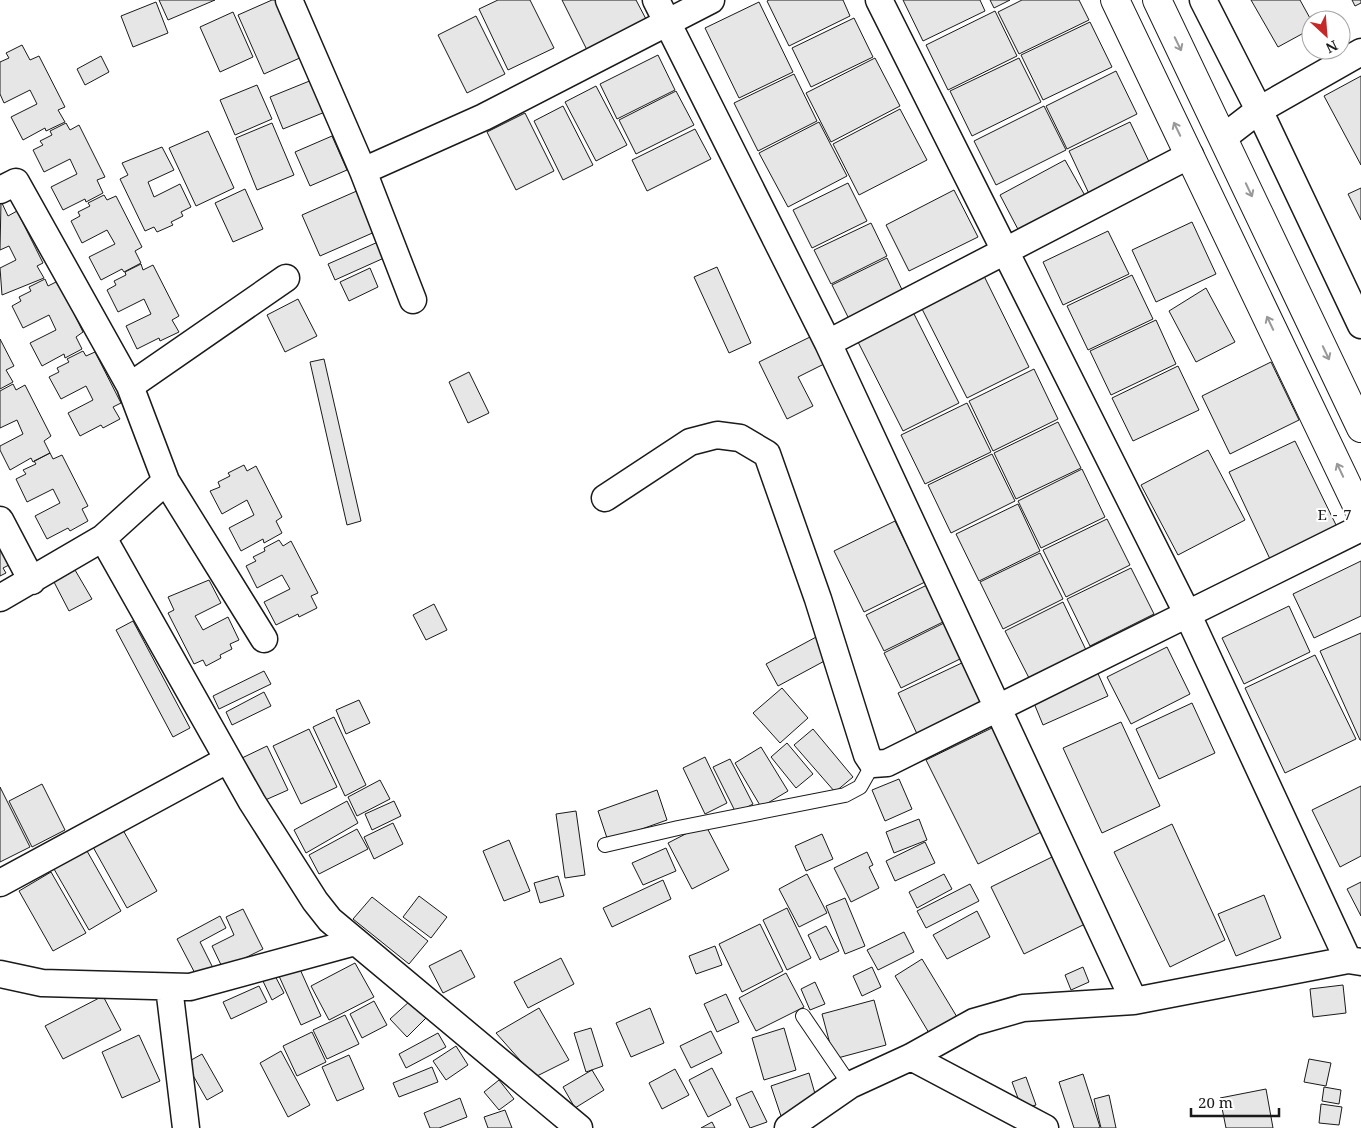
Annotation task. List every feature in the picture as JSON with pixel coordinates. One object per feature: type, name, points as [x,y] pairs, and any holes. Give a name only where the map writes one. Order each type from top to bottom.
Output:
[{"type":"street","points":[[289,0],[363,171],[413,300]]},
{"type":"street","points":[[363,171],[484,116],[662,12],[711,0]]},
{"type":"street","points":[[788,1128],[850,1085],[910,1057],[974,1022],[1023,1008],[1134,1001],[1354,961],[1187,613],[879,0]]},
{"type":"street","points":[[1115,0],[1361,514]]},
{"type":"street","points":[[1157,0],[1224,137],[1361,428]]},
{"type":"street","points":[[1202,0],[1259,110],[1361,325]]},
{"type":"street","points":[[662,12],[828,343],[1134,1001]]},
{"type":"street","points":[[1224,137],[1259,110],[1361,52]]},
{"type":"street","points":[[828,343],[1190,155]]},
{"type":"street","points":[[0,190],[16,182],[130,386],[166,481],[264,639]]},
{"type":"street","points":[[130,386],[286,278]]},
{"type":"street","points":[[605,498],[690,442],[717,435],[740,438],[766,454],[818,599],[867,755],[873,764],[887,763],[1361,528]]},
{"type":"street","points":[[0,598],[103,538],[166,481]]},
{"type":"street","points":[[0,520],[32,581]]},
{"type":"street","points":[[103,538],[227,760],[315,901],[330,920],[579,1128]]},
{"type":"street","points":[[0,883],[227,760]]},
{"type":"street","points":[[0,974],[42,983],[190,987],[355,942]]},
{"type":"street","points":[[169,987],[186,1128]]},
{"type":"street","points":[[910,1057],[1046,1128]]},
{"type":"lane","points":[[605,845],[678,828],[845,795],[860,787],[873,764]]},
{"type":"lane","points":[[803,1016],[850,1085]]},
{"type":"building","points":[[159,0],[215,0],[168,20]]},
{"type":"building","points":[[272,0],[278,0],[302,57],[264,74],[238,15]]},
{"type":"building","points":[[498,0],[530,0],[554,48],[508,70],[479,9]]},
{"type":"building","points":[[562,0],[636,0],[647,21],[588,52]]},
{"type":"building","points":[[843,0],[850,16],[789,46],[767,1]]},
{"type":"building","points":[[903,0],[980,0],[985,11],[923,41]]},
{"type":"building","points":[[990,0],[1010,0],[994,8]]},
{"type":"building","points":[[1022,0],[1079,0],[1089,20],[1019,54],[998,12]]},
{"type":"building","points":[[1251,0],[1300,0],[1306,10],[1301,10],[1301,34],[1278,47]]},
{"type":"building","points":[[1352,0],[1361,0],[1361,3],[1355,6]]},
{"type":"building","points":[[156,2],[168,33],[133,47],[121,16]]},
{"type":"building","points":[[759,2],[793,72],[739,98],[705,28]]},
{"type":"building","points":[[995,11],[1017,56],[948,90],[926,45]]},
{"type":"building","points":[[233,12],[253,57],[220,72],[200,27]]},
{"type":"building","points":[[476,16],[505,74],[467,93],[438,35]]},
{"type":"building","points":[[854,18],[873,57],[811,87],[792,48]]},
{"type":"building","points":[[1090,22],[1112,67],[1043,100],[1021,55]]},
{"type":"building","points":[[22,45],[30,60],[39,56],[65,107],[58,110],[65,122],[46,131],[45,128],[23,140],[11,117],[37,104],[30,90],[4,103],[0,94],[0,62],[9,58],[6,53]]},
{"type":"building","points":[[658,55],[675,90],[617,119],[600,84]]},
{"type":"building","points":[[101,56],[109,72],[85,85],[77,69]]},
{"type":"building","points":[[875,58],[900,106],[831,142],[806,93]]},
{"type":"building","points":[[1019,58],[1041,102],[972,136],[950,91]]},
{"type":"building","points":[[1116,71],[1137,114],[1067,149],[1046,106]]},
{"type":"building","points":[[794,74],[817,121],[758,151],[734,103]]},
{"type":"building","points":[[1361,76],[1361,165],[1324,96]]},
{"type":"building","points":[[312,80],[325,112],[283,129],[270,97]]},
{"type":"building","points":[[257,85],[272,119],[235,135],[220,100]]},
{"type":"building","points":[[596,86],[627,145],[596,161],[565,102]]},
{"type":"building","points":[[676,91],[694,125],[636,154],[619,120]]},
{"type":"building","points":[[563,106],[593,165],[563,180],[534,121]]},
{"type":"building","points":[[1044,106],[1066,150],[996,185],[974,141]]},
{"type":"building","points":[[900,109],[927,160],[859,195],[833,144]]},
{"type":"building","points":[[525,113],[554,171],[516,190],[487,132]]},
{"type":"building","points":[[819,122],[847,176],[788,207],[759,153]]},
{"type":"building","points":[[1130,122],[1153,170],[1091,198],[1069,151]]},
{"type":"building","points":[[66,123],[70,130],[79,125],[105,177],[97,180],[103,193],[86,202],[85,199],[63,210],[51,187],[77,174],[70,159],[44,172],[33,150],[43,145],[40,141],[52,135],[50,131]]},
{"type":"building","points":[[272,123],[294,175],[257,190],[236,138]]},
{"type":"building","points":[[695,129],[711,159],[647,191],[632,160]]},
{"type":"building","points":[[208,131],[234,188],[196,206],[169,148]]},
{"type":"building","points":[[332,136],[347,170],[310,186],[295,152]]},
{"type":"building","points":[[162,147],[174,170],[148,182],[154,197],[180,184],[191,207],[181,212],[183,216],[171,222],[173,225],[157,232],[154,227],[145,231],[120,179],[128,175],[122,163]]},
{"type":"building","points":[[1065,160],[1088,201],[1022,237],[1000,195]]},
{"type":"building","points":[[848,183],[867,221],[812,248],[793,210]]},
{"type":"building","points":[[1361,188],[1361,220],[1348,194]]},
{"type":"building","points":[[245,189],[263,229],[233,242],[215,203]]},
{"type":"building","points":[[359,190],[377,231],[320,256],[302,215]]},
{"type":"building","points":[[954,190],[978,237],[909,271],[886,225]]},
{"type":"building","points":[[104,195],[107,200],[116,196],[142,247],[135,251],[141,263],[124,272],[122,269],[101,280],[89,257],[115,244],[107,230],[82,243],[71,221],[80,216],[78,212],[90,206],[88,203]]},
{"type":"building","points":[[1,201],[8,216],[17,211],[43,263],[37,266],[44,278],[2,295],[0,268],[16,260],[9,246],[0,250]]},
{"type":"building","points":[[1192,222],[1216,274],[1156,302],[1132,250]]},
{"type":"building","points":[[871,223],[887,256],[831,284],[814,250]]},
{"type":"building","points":[[1108,231],[1129,274],[1063,305],[1043,262]]},
{"type":"building","points":[[378,242],[384,258],[335,280],[328,264]]},
{"type":"building","points":[[887,258],[905,296],[851,323],[832,285]]},
{"type":"building","points":[[141,264],[143,270],[153,265],[179,316],[172,320],[179,332],[160,341],[159,338],[137,349],[126,326],[151,314],[144,299],[118,312],[107,290],[116,285],[114,281],[126,275],[125,272]]},
{"type":"building","points":[[717,267],[751,343],[729,353],[694,277]]},
{"type":"building","points":[[370,268],[378,287],[349,301],[340,282]]},
{"type":"building","points":[[983,274],[1029,367],[967,398],[920,305]]},
{"type":"building","points":[[1132,275],[1153,319],[1088,350],[1067,306]]},
{"type":"building","points":[[45,279],[48,286],[58,281],[83,332],[76,337],[82,349],[65,358],[64,354],[42,366],[30,343],[56,330],[49,315],[23,328],[12,306],[21,301],[19,297],[31,291],[29,287]]},
{"type":"building","points":[[1206,288],[1235,342],[1196,362],[1169,311]]},
{"type":"building","points":[[298,299],[317,336],[285,352],[267,315]]},
{"type":"building","points":[[912,310],[959,403],[903,431],[856,338]]},
{"type":"building","points":[[1156,320],[1176,364],[1111,395],[1090,351]]},
{"type":"building","points":[[810,337],[824,364],[798,377],[813,406],[787,419],[759,362]]},
{"type":"building","points":[[0,339],[14,366],[6,370],[13,382],[0,389]]},
{"type":"building","points":[[83,351],[86,356],[95,352],[121,403],[113,407],[120,419],[103,428],[101,425],[80,436],[68,413],[93,400],[86,386],[61,399],[49,377],[59,372],[57,368],[69,362],[67,359]]},
{"type":"building","points":[[324,359],[361,521],[347,525],[310,362]]},
{"type":"building","points":[[1271,362],[1299,420],[1230,454],[1202,396]]},
{"type":"building","points":[[1178,366],[1199,410],[1133,441],[1112,398]]},
{"type":"building","points":[[1034,369],[1058,419],[993,451],[969,401]]},
{"type":"building","points":[[469,372],[489,413],[468,423],[449,382]]},
{"type":"building","points":[[13,384],[16,390],[25,385],[51,436],[44,441],[50,453],[33,462],[31,458],[10,470],[0,450],[0,446],[23,434],[17,420],[0,428],[0,391]]},
{"type":"building","points":[[967,403],[991,452],[925,484],[901,435]]},
{"type":"building","points":[[1058,422],[1081,468],[1016,499],[994,453]]},
{"type":"building","points":[[1295,441],[1337,527],[1270,559],[1229,472]]},
{"type":"building","points":[[1208,450],[1245,520],[1178,555],[1141,485]]},
{"type":"building","points":[[50,453],[53,459],[62,455],[88,506],[82,509],[88,521],[70,531],[68,528],[47,539],[35,516],[60,503],[53,489],[27,502],[16,479],[26,474],[23,470],[36,464],[34,461]]},
{"type":"building","points":[[992,454],[1015,501],[951,533],[928,485]]},
{"type":"building","points":[[244,465],[247,471],[256,466],[282,517],[276,521],[282,533],[264,543],[263,539],[241,551],[229,528],[254,515],[247,500],[222,514],[210,491],[220,487],[218,482],[230,476],[228,473]]},
{"type":"building","points":[[1082,469],[1105,517],[1041,548],[1018,501]]},
{"type":"building","points":[[1018,504],[1040,551],[979,581],[956,534]]},
{"type":"building","points":[[1107,519],[1130,565],[1066,597],[1043,550]]},
{"type":"building","points":[[895,521],[925,582],[864,612],[834,551]]},
{"type":"building","points":[[0,536],[13,563],[3,568],[6,573],[0,576]]},
{"type":"building","points":[[279,540],[283,546],[291,541],[318,593],[311,596],[317,608],[299,617],[298,614],[276,625],[264,602],[290,589],[282,575],[257,588],[246,566],[256,561],[253,557],[265,551],[264,548]]},
{"type":"building","points":[[1040,553],[1063,599],[1003,629],[980,582]]},
{"type":"building","points":[[1361,561],[1361,616],[1314,638],[1293,594]]},
{"type":"building","points":[[1131,568],[1154,614],[1090,646],[1067,599]]},
{"type":"building","points":[[75,570],[92,599],[69,611],[54,582]]},
{"type":"building","points":[[209,580],[221,603],[195,616],[203,630],[228,617],[239,640],[230,644],[232,649],[220,655],[221,658],[206,666],[203,660],[194,664],[168,613],[174,610],[168,597]]},
{"type":"building","points":[[927,585],[945,621],[884,651],[866,615]]},
{"type":"building","points":[[1063,602],[1086,650],[1029,678],[1005,631]]},
{"type":"building","points":[[434,604],[447,630],[426,640],[413,615]]},
{"type":"building","points":[[1289,606],[1310,652],[1244,684],[1222,638]]},
{"type":"building","points":[[133,621],[190,728],[173,737],[116,630]]},
{"type":"building","points":[[946,622],[964,657],[901,688],[884,653]]},
{"type":"building","points":[[1361,633],[1361,740],[1360,740],[1320,651]]},
{"type":"building","points":[[818,636],[830,658],[778,686],[766,664]]},
{"type":"building","points":[[1167,647],[1190,694],[1131,724],[1107,677]]},
{"type":"building","points":[[1315,655],[1356,739],[1285,773],[1245,688]]},
{"type":"building","points":[[966,661],[986,704],[918,736],[898,693]]},
{"type":"building","points":[[1095,667],[1108,696],[1043,725],[1031,696]]},
{"type":"building","points":[[264,671],[271,684],[219,709],[213,696]]},
{"type":"building","points":[[782,688],[808,718],[780,743],[753,713]]},
{"type":"building","points":[[264,692],[271,706],[232,725],[226,712]]},
{"type":"building","points":[[359,700],[370,723],[346,734],[336,710]]},
{"type":"building","points":[[1192,703],[1215,753],[1159,779],[1136,729]]},
{"type":"building","points":[[334,717],[366,785],[345,796],[313,727]]},
{"type":"building","points":[[1121,722],[1160,806],[1102,833],[1063,748]]},
{"type":"building","points":[[994,727],[1045,830],[978,864],[926,760]]},
{"type":"building","points":[[309,729],[337,787],[301,804],[273,746]]},
{"type":"building","points":[[813,729],[853,777],[835,792],[794,745]]},
{"type":"building","points":[[787,743],[813,774],[796,788],[771,757]]},
{"type":"building","points":[[267,746],[288,790],[263,801],[242,758]]},
{"type":"building","points":[[761,747],[788,791],[761,807],[735,763]]},
{"type":"building","points":[[705,757],[727,803],[705,814],[683,768]]},
{"type":"building","points":[[730,759],[753,804],[736,813],[713,767]]},
{"type":"building","points":[[899,779],[912,809],[885,821],[872,790]]},
{"type":"building","points":[[380,780],[390,799],[357,816],[348,797]]},
{"type":"building","points":[[42,784],[65,830],[32,847],[9,801]]},
{"type":"building","points":[[1361,786],[1361,856],[1340,867],[1312,810]]},
{"type":"building","points":[[0,787],[30,847],[0,862]]},
{"type":"building","points":[[657,790],[667,820],[608,841],[598,811]]},
{"type":"building","points":[[347,801],[358,823],[306,853],[294,830]]},
{"type":"building","points":[[394,801],[401,816],[372,830],[365,814]]},
{"type":"building","points":[[576,811],[585,875],[565,878],[556,814]]},
{"type":"building","points":[[919,819],[927,840],[894,853],[886,832]]},
{"type":"building","points":[[393,823],[403,844],[374,859],[364,837]]},
{"type":"building","points":[[705,824],[729,870],[692,889],[668,843]]},
{"type":"building","points":[[1172,824],[1225,940],[1170,967],[1114,852]]},
{"type":"building","points":[[357,829],[368,849],[319,874],[309,855]]},
{"type":"building","points":[[123,830],[157,891],[127,908],[93,847]]},
{"type":"building","points":[[822,834],[833,859],[806,871],[795,846]]},
{"type":"building","points":[[509,840],[530,891],[504,901],[483,851]]},
{"type":"building","points":[[925,842],[935,863],[895,881],[886,861]]},
{"type":"building","points":[[666,848],[676,871],[643,885],[632,863]]},
{"type":"building","points":[[87,851],[121,911],[89,930],[54,869]]},
{"type":"building","points":[[867,852],[873,865],[869,867],[879,888],[851,902],[834,868]]},
{"type":"building","points":[[1052,857],[1085,924],[1024,954],[991,887]]},
{"type":"building","points":[[51,872],[86,933],[53,951],[19,891]]},
{"type":"building","points":[[807,874],[827,913],[799,927],[779,889]]},
{"type":"building","points":[[944,874],[952,889],[917,908],[909,892]]},
{"type":"building","points":[[558,876],[564,896],[540,903],[534,883]]},
{"type":"building","points":[[663,880],[671,899],[612,927],[603,908]]},
{"type":"building","points":[[1361,882],[1361,916],[1347,889]]},
{"type":"building","points":[[970,884],[979,901],[926,928],[917,911]]},
{"type":"building","points":[[1264,895],[1281,938],[1236,956],[1218,914]]},
{"type":"building","points":[[419,896],[447,917],[431,938],[403,917]]},
{"type":"building","points":[[372,897],[428,941],[409,964],[353,919]]},
{"type":"building","points":[[845,898],[865,946],[845,954],[826,906]]},
{"type":"building","points":[[787,908],[811,958],[787,970],[763,920]]},
{"type":"building","points":[[243,909],[263,949],[223,969],[212,946],[234,935],[226,917]]},
{"type":"building","points":[[977,911],[990,937],[947,959],[933,935]]},
{"type":"building","points":[[220,916],[226,928],[200,942],[214,970],[198,979],[177,939]]},
{"type":"building","points":[[760,924],[783,971],[742,992],[719,944]]},
{"type":"building","points":[[826,926],[839,951],[820,960],[808,935]]},
{"type":"building","points":[[904,932],[914,952],[878,970],[867,950]]},
{"type":"building","points":[[715,946],[722,965],[696,974],[689,956]]},
{"type":"building","points":[[461,950],[475,977],[443,993],[429,966]]},
{"type":"building","points":[[561,958],[574,984],[528,1008],[514,982]]},
{"type":"building","points":[[922,959],[957,1017],[929,1033],[895,976]]},
{"type":"building","points":[[355,963],[374,997],[329,1020],[311,986]]},
{"type":"building","points":[[299,967],[321,1016],[301,1025],[279,976]]},
{"type":"building","points":[[872,967],[881,987],[862,996],[853,976]]},
{"type":"building","points":[[1083,967],[1089,982],[1071,990],[1065,975]]},
{"type":"building","points":[[273,972],[284,993],[272,1000],[261,977]]},
{"type":"building","points":[[786,973],[804,1007],[756,1031],[739,998]]},
{"type":"building","points":[[815,982],[825,1004],[810,1010],[801,989]]},
{"type":"building","points":[[1343,985],[1346,1013],[1313,1017],[1310,989]]},
{"type":"building","points":[[259,986],[267,1002],[231,1019],[223,1002]]},
{"type":"building","points":[[726,994],[739,1022],[717,1032],[704,1004]]},
{"type":"building","points":[[103,996],[121,1030],[63,1059],[45,1026]]},
{"type":"building","points":[[874,1000],[886,1045],[834,1059],[822,1014]]},
{"type":"building","points":[[374,1001],[387,1025],[362,1038],[350,1014]]},
{"type":"building","points":[[410,1001],[426,1018],[407,1037],[390,1019]]},
{"type":"building","points":[[539,1008],[569,1060],[535,1077],[496,1033]]},
{"type":"building","points":[[650,1008],[664,1043],[631,1057],[616,1023]]},
{"type":"building","points":[[345,1015],[359,1044],[327,1059],[313,1030]]},
{"type":"building","points":[[591,1028],[603,1066],[586,1072],[574,1033]]},
{"type":"building","points":[[784,1028],[796,1070],[764,1080],[752,1038]]},
{"type":"building","points":[[711,1031],[722,1053],[691,1068],[680,1046]]},
{"type":"building","points":[[312,1032],[326,1062],[297,1076],[283,1046]]},
{"type":"building","points":[[438,1033],[446,1047],[406,1068],[399,1054]]},
{"type":"building","points":[[139,1035],[160,1081],[122,1098],[102,1052]]},
{"type":"building","points":[[456,1046],[468,1065],[446,1080],[433,1061]]},
{"type":"building","points":[[281,1051],[310,1105],[288,1117],[260,1063]]},
{"type":"building","points":[[202,1054],[223,1091],[207,1100],[186,1063]]},
{"type":"building","points":[[349,1055],[364,1089],[337,1101],[322,1067]]},
{"type":"building","points":[[1309,1059],[1331,1063],[1326,1086],[1304,1082]]},
{"type":"building","points":[[432,1067],[438,1082],[399,1097],[393,1083]]},
{"type":"building","points":[[712,1068],[731,1105],[708,1117],[689,1080]]},
{"type":"building","points":[[675,1069],[689,1095],[662,1109],[649,1083]]},
{"type":"building","points":[[592,1070],[604,1090],[575,1108],[563,1087]]},
{"type":"building","points":[[809,1073],[818,1104],[781,1116],[771,1086]]},
{"type":"building","points":[[1083,1074],[1100,1127],[1098,1128],[1074,1128],[1059,1082]]},
{"type":"building","points":[[1026,1077],[1036,1105],[1022,1109],[1012,1082]]},
{"type":"building","points":[[499,1080],[514,1099],[499,1110],[484,1092]]},
{"type":"building","points":[[1324,1087],[1341,1090],[1339,1104],[1322,1101]]},
{"type":"building","points":[[1266,1089],[1273,1128],[1226,1128],[1220,1098]]},
{"type":"building","points":[[752,1091],[767,1122],[750,1128],[736,1098]]},
{"type":"building","points":[[1109,1095],[1116,1128],[1101,1128],[1094,1099]]},
{"type":"building","points":[[460,1098],[467,1117],[439,1128],[430,1128],[424,1113]]},
{"type":"building","points":[[1321,1104],[1342,1107],[1339,1125],[1319,1123]]},
{"type":"building","points":[[505,1110],[512,1128],[488,1128],[484,1117]]},
{"type":"building","points":[[712,1122],[715,1128],[701,1128]]},
{"type":"district","name":"E - 7","points":[[1335,515]]}]
